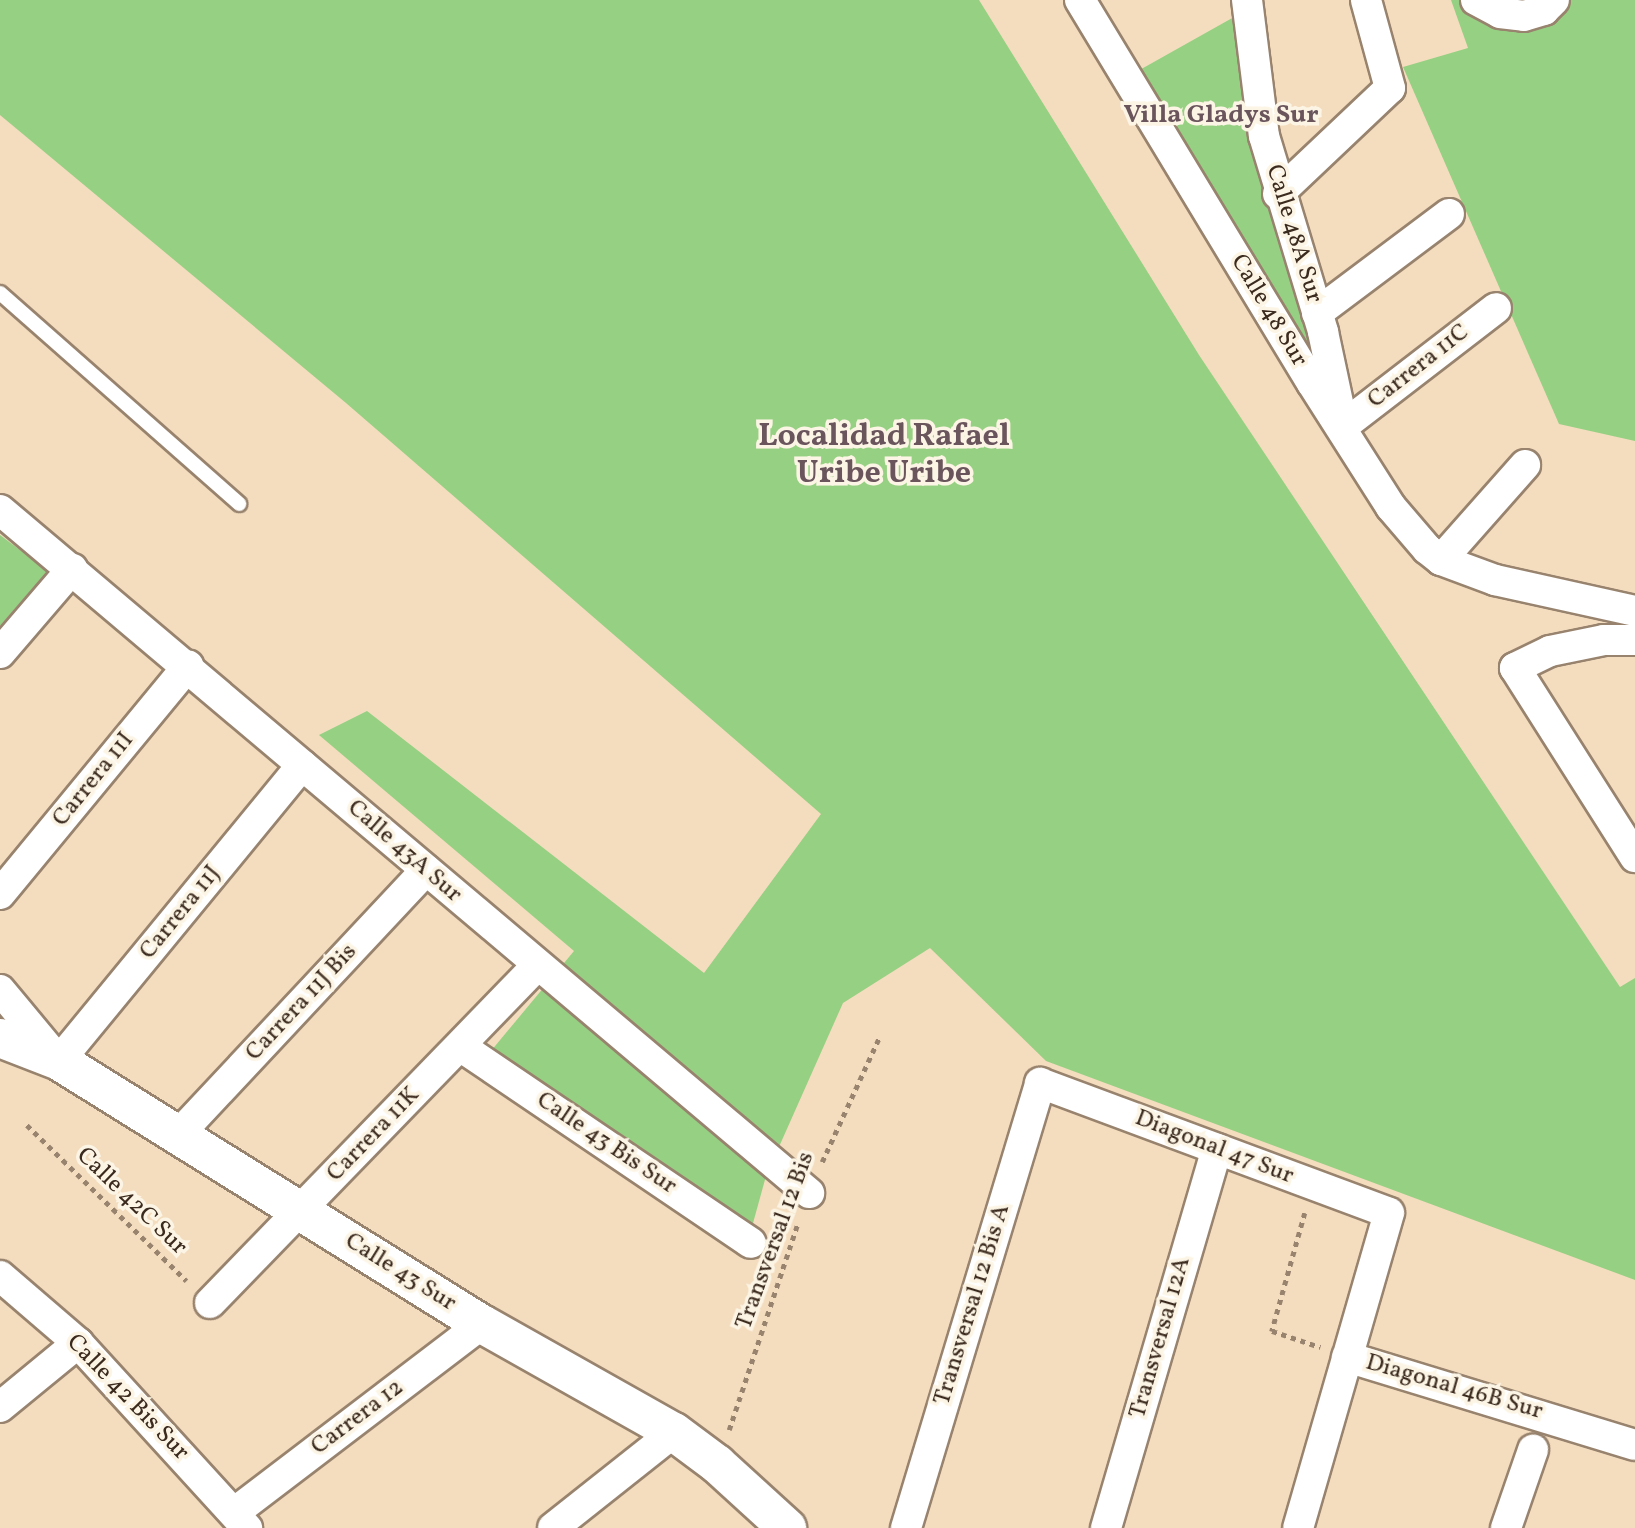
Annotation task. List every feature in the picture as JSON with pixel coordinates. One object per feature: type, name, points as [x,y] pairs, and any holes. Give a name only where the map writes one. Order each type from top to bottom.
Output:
[{"type":"street","name":"Calle 48 Sur","points":[[1080,0],[1312,383],[1342,426],[1391,507],[1441,560],[1495,580],[1635,611]]},
{"type":"street","name":"Calle 48A Sur","points":[[1247,0],[1264,136],[1278,194],[1317,313],[1342,426]]},
{"type":"street","points":[[1278,194],[1390,88],[1366,0]]},
{"type":"street","points":[[1476,0],[1500,13],[1524,16],[1544,10],[1554,0]]},
{"type":"street","points":[[1317,313],[1449,214]]},
{"type":"street","name":"Carrera 11C","points":[[1342,426],[1496,307]]},
{"type":"street","points":[[1441,560],[1525,465]]},
{"type":"street","name":"Calle 43A Sur","points":[[0,510],[809,1193]]},
{"type":"street","points":[[0,653],[72,569]]},
{"type":"street","points":[[1635,640],[1604,640],[1550,651],[1515,668],[1635,857]]},
{"type":"street","name":"Carrera 11I","points":[[0,894],[188,666]]},
{"type":"street","name":"Carrera 11J","points":[[59,1061],[302,765]]},
{"type":"street","name":"Carrera 11J Bis","points":[[178,1135],[426,870]]},
{"type":"street","name":"Carrera 11K","points":[[210,1303],[537,966]]},
{"type":"street","points":[[0,990],[59,1061]]},
{"type":"street","name":"Calle 43 Sur","points":[[0,1038],[59,1061],[482,1324],[674,1433],[718,1464],[787,1528]]},
{"type":"street","name":"Calle 43 Bis Sur","points":[[460,1046],[751,1243]]},
{"type":"street","name":"Diagonal 47 Sur","points":[[1040,1083],[1389,1213],[1348,1357]]},
{"type":"street","name":"Transversal 12 Bis A","points":[[906,1528],[1040,1083]]},
{"type":"street","name":"Transversal 12A","points":[[1106,1528],[1217,1149]]},
{"type":"street","name":"Calle 42 Bis Sur","points":[[0,1276],[78,1343],[241,1520]]},
{"type":"street","name":"Carrera 12","points":[[241,1520],[482,1324]]},
{"type":"street","points":[[0,1408],[78,1343]]},
{"type":"street","points":[[1298,1528],[1348,1357]]},
{"type":"street","name":"Diagonal 46B Sur","points":[[1348,1357],[1635,1445]]},
{"type":"street","points":[[553,1528],[674,1433]]},
{"type":"street","points":[[1506,1528],[1533,1450]]},
{"type":"lane","points":[[0,293],[239,504]]},
{"type":"path","name":"Transversal 12 Bis","points":[[718,1464],[809,1193],[880,1035]]},
{"type":"path","name":"Calle 42C Sur","points":[[27,1125],[210,1303]]},
{"type":"path","name":"Diagonal 46B Sur","points":[[1312,1185],[1272,1331],[1348,1357]]},
{"type":"green space","points":[[0,0],[979,0],[1199,355],[1620,987],[1635,978],[1635,1280],[1046,1061],[930,948],[843,1003],[766,1176],[750,1234],[481,1063],[574,951],[319,735],[367,711],[704,973],[821,814],[346,403],[0,115]]},
{"type":"green space","points":[[1451,0],[1635,0],[1635,441],[1559,424],[1403,67],[1468,48]]},
{"type":"green space","points":[[1234,17],[1255,146],[1280,247],[1323,381],[1136,72]]},
{"type":"green space","points":[[0,535],[48,571],[0,626]]},
{"type":"district","name":"Villa Gladys Sur","points":[[1221,116]]},
{"type":"district","name":"Localidad Rafael Uribe Uribe","points":[[884,456]]}]
